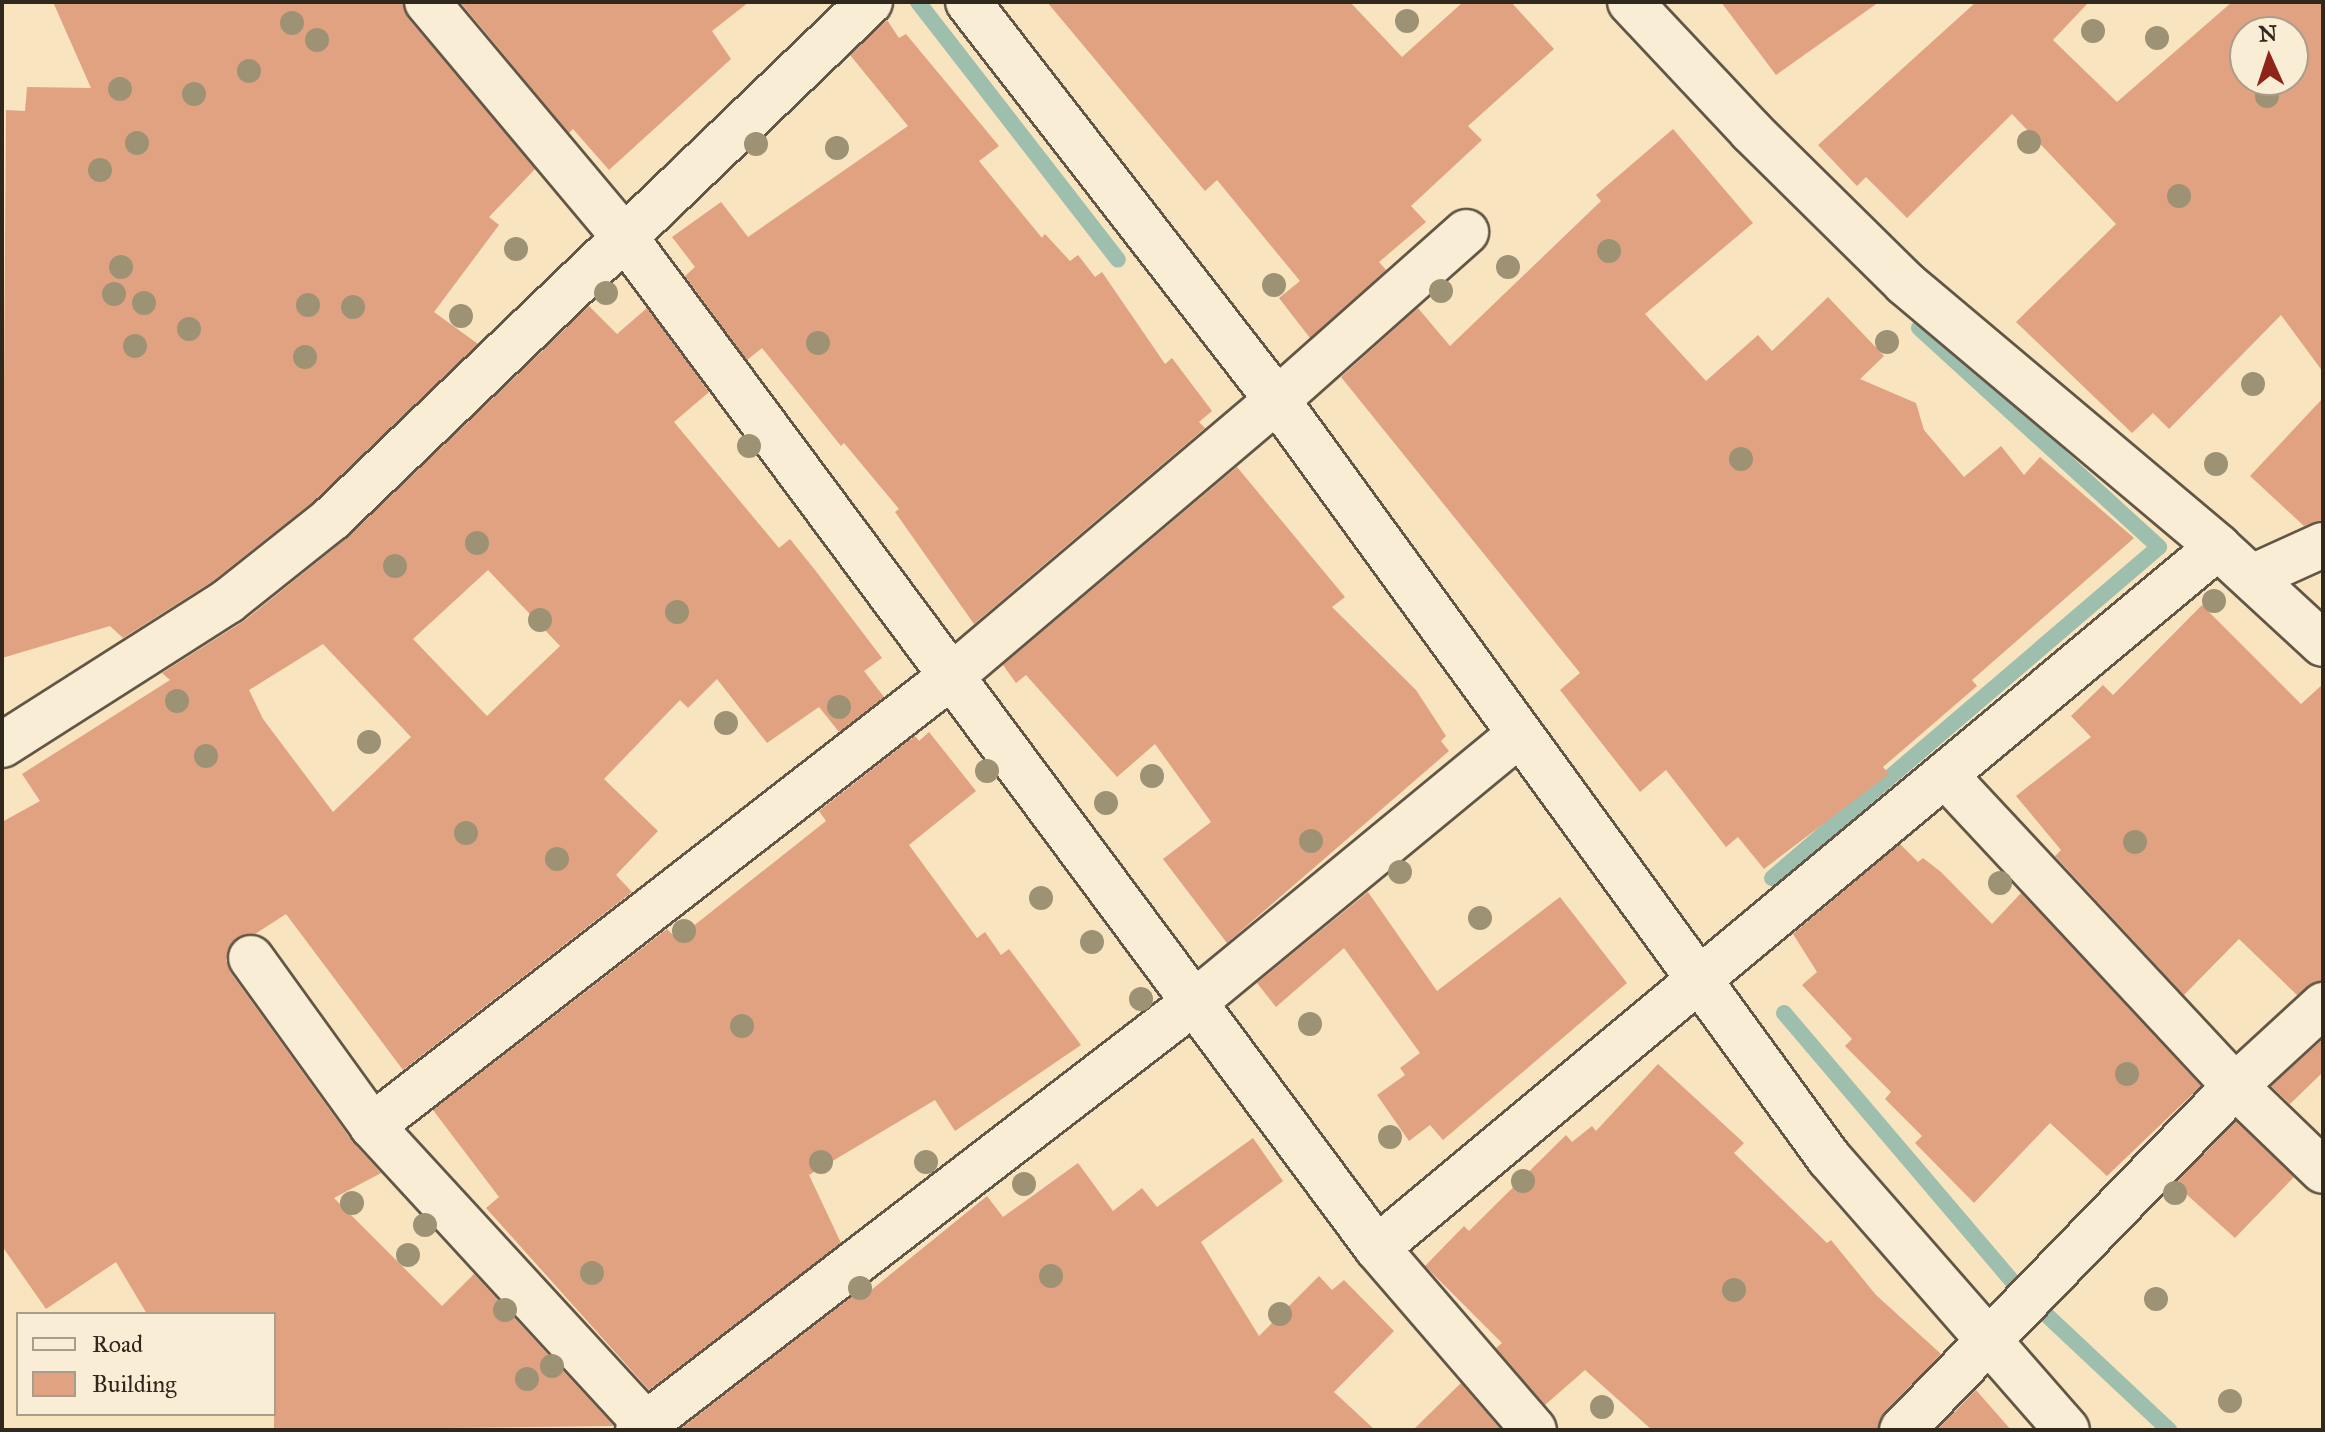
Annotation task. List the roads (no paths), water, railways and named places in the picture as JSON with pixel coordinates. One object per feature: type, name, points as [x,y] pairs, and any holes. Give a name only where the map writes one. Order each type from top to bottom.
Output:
[{"type":"street","points":[[427,2],[627,240],[1197,1000],[1377,1248],[1534,1430]]},
{"type":"street","points":[[2,745],[228,601],[331,519],[627,240],[870,2]]},
{"type":"street","points":[[968,2],[1277,400],[1829,1158],[2067,1430]]},
{"type":"street","points":[[1630,2],[1751,131],[1905,283],[2218,547],[2323,644]]},
{"type":"street","points":[[372,1126],[954,674],[1277,400],[1466,232]]},
{"type":"street","points":[[2252,577],[2323,545]]},
{"type":"street","points":[[1377,1248],[2218,547]]},
{"type":"street","points":[[251,958],[372,1126],[642,1427],[1197,1000],[1520,734]]},
{"type":"street","points":[[1945,775],[2235,1086],[2323,1171]]},
{"type":"street","points":[[1902,1430],[2235,1086],[2323,1005]]},
{"type":"waterway","points":[[918,2],[1118,260]]},
{"type":"waterway","points":[[1772,878],[2159,547],[1919,328]]},
{"type":"waterway","points":[[1784,1013],[2020,1290]]},
{"type":"waterway","points":[[2036,1305],[2169,1430]]}]
